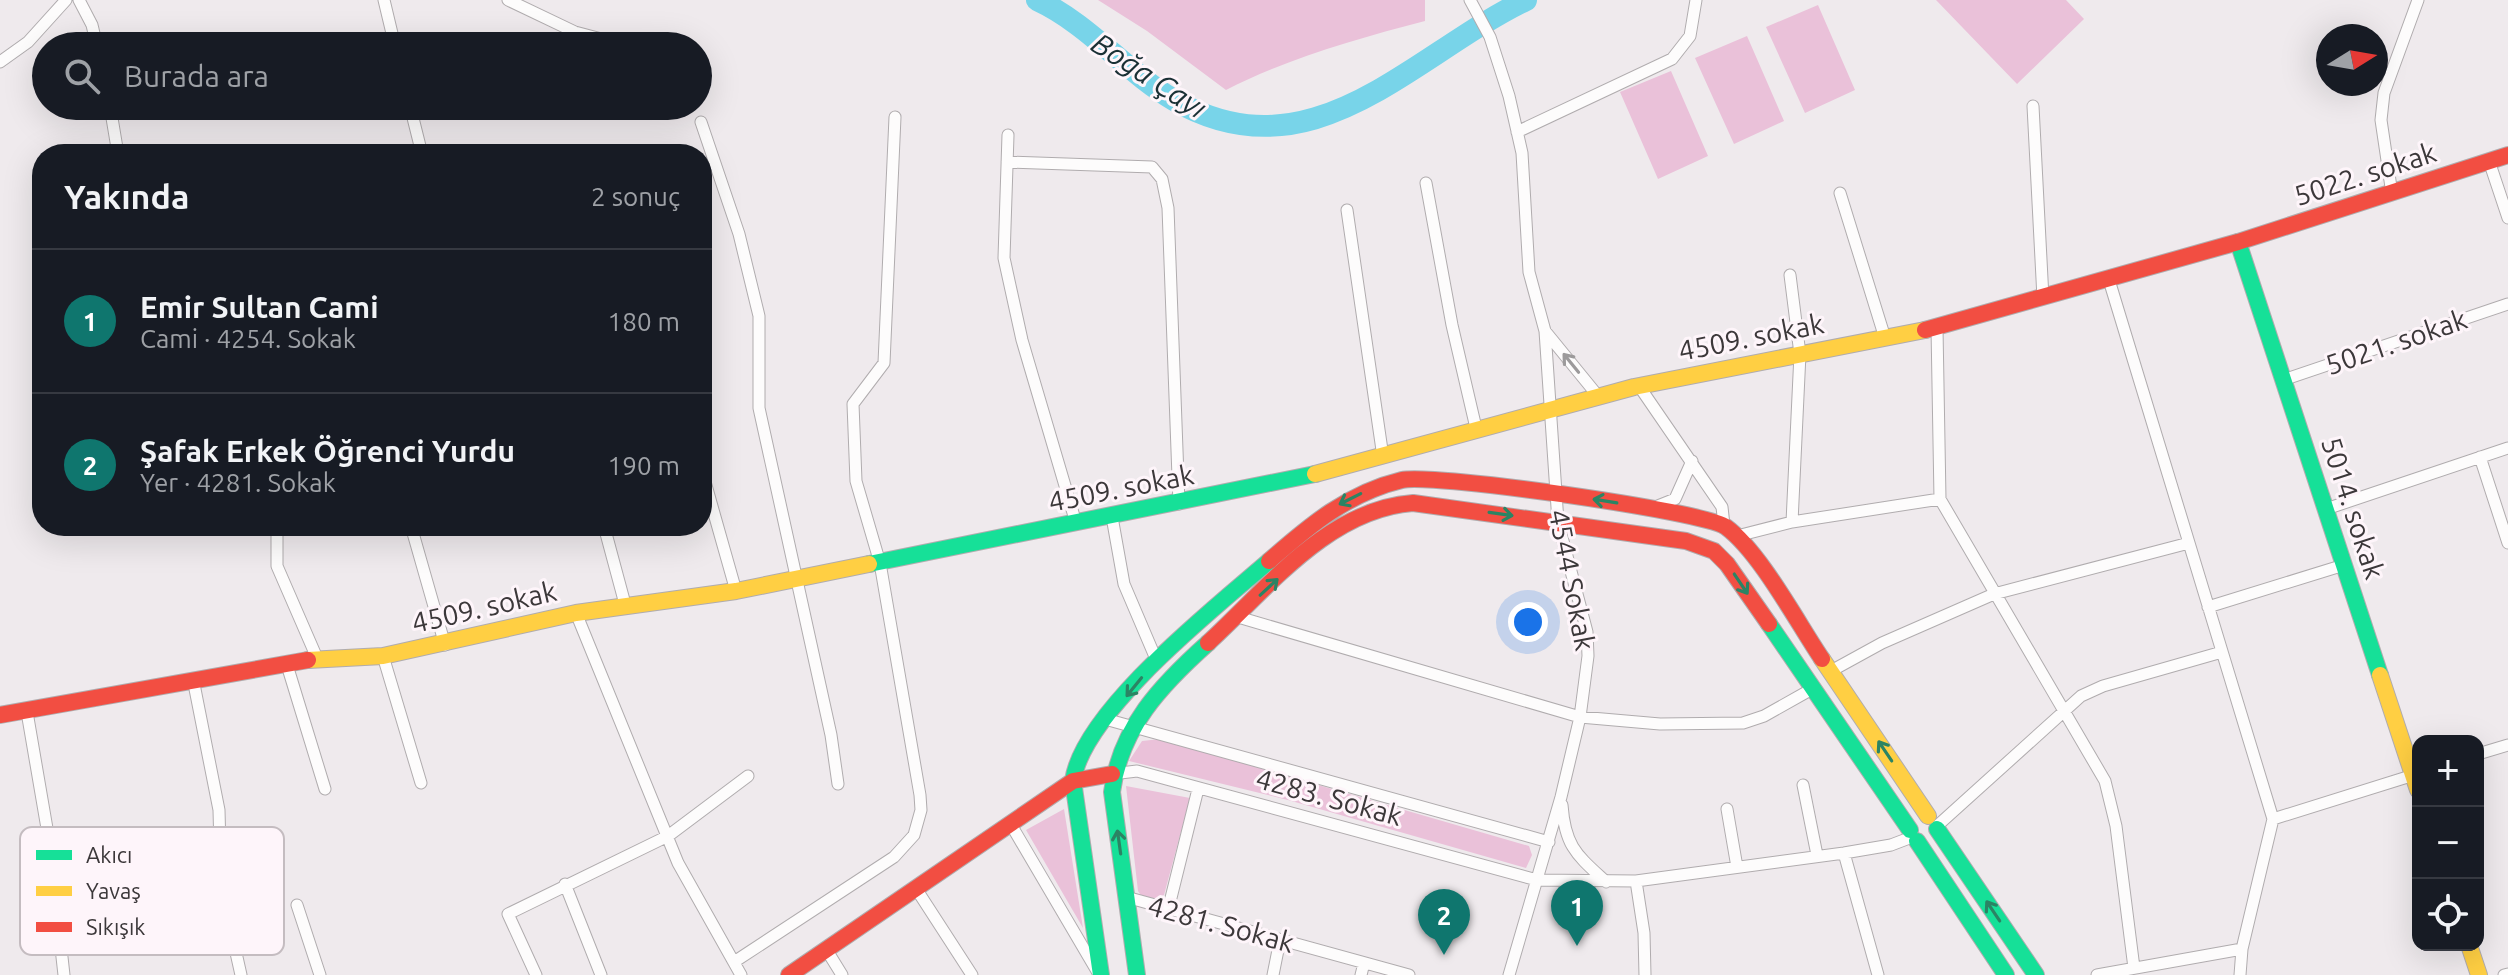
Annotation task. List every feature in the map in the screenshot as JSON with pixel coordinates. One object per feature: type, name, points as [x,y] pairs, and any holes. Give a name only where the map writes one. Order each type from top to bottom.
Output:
[{"type":"street","points":[[37,32],[66,0]]},
{"type":"street","points":[[79,0],[94,32]]},
{"type":"street","points":[[384,0],[392,32]]},
{"type":"street","points":[[508,0],[575,32]]},
{"type":"street","points":[[1517,132],[1672,59],[1690,36],[1696,0]]},
{"type":"street","points":[[2392,194],[2381,120],[2384,93],[2418,0]]},
{"type":"street","points":[[1472,3],[1490,37],[1522,153],[1529,272],[1545,331],[1598,396]]},
{"type":"street","points":[[0,62],[32,38]]},
{"type":"street","points":[[2033,106],[2043,298]]},
{"type":"street","points":[[734,962],[894,857],[914,835],[919,822],[920,795],[915,753],[880,563],[856,481],[853,404],[884,363],[895,117]]},
{"type":"street","points":[[112,120],[116,144]]},
{"type":"street","points":[[414,120],[420,144]]},
{"type":"street","points":[[701,122],[708,144]]},
{"type":"street","points":[[1008,135],[1004,258],[1022,340],[1076,523]]},
{"type":"street","points":[[712,154],[739,234],[759,316],[759,408],[831,735],[838,784]]},
{"type":"street","name":"5022. sokak","points":[[2238,242],[2508,155]]},
{"type":"street","points":[[2489,161],[2508,218]]},
{"type":"street","points":[[1007,162],[1152,167],[1162,179],[1170,238],[1179,504]]},
{"type":"street","points":[[1426,183],[1452,325],[1476,428]]},
{"type":"street","points":[[1840,193],[1885,338]]},
{"type":"street","points":[[1347,210],[1383,457]]},
{"type":"street","name":"4509. sokak","points":[[0,715],[317,658],[383,656],[445,645],[576,613],[736,591],[1179,504],[1383,457],[1476,428],[1639,386],[1937,328],[2238,242]]},
{"type":"street","name":"5014. sokak","points":[[2238,242],[2412,768]]},
{"type":"street","points":[[1790,275],[1800,354],[1792,522]]},
{"type":"street","points":[[2109,280],[2273,819],[2242,949],[2240,975]]},
{"type":"street","name":"5021. sokak","points":[[2283,380],[2508,304]]},
{"type":"street","points":[[1937,328],[1940,499],[2105,781],[2116,826],[2134,968]]},
{"type":"street","name":"4544 Sokak","points":[[1509,975],[1549,842],[1587,683],[1587,632],[1558,522],[1545,331]]},
{"type":"street","points":[[1639,386],[1722,507],[1731,530],[1831,671],[2036,975]]},
{"type":"street","points":[[2326,509],[2508,448]]},
{"type":"street","points":[[2480,457],[2508,543]]},
{"type":"street","points":[[1652,508],[1675,499],[1692,461]]},
{"type":"street","points":[[1100,975],[1073,781],[1075,765],[1085,744],[1156,659],[1306,529],[1345,500],[1406,479],[1444,479],[1652,508],[1731,530],[1940,499]]},
{"type":"street","points":[[1137,975],[1112,774],[1120,750],[1172,674],[1310,549],[1361,516],[1391,504],[1413,503],[1686,541],[1714,551],[1727,564],[2006,975]]},
{"type":"street","points":[[712,506],[736,591]]},
{"type":"street","points":[[1112,517],[1124,584],[1156,659]]},
{"type":"street","points":[[277,536],[277,566],[317,658]]},
{"type":"street","points":[[414,536],[445,645]]},
{"type":"street","points":[[607,536],[625,604]]},
{"type":"street","points":[[1831,671],[1882,643],[1994,594],[2189,543]]},
{"type":"street","points":[[2208,607],[2344,565]]},
{"type":"street","points":[[576,613],[678,863],[741,975]]},
{"type":"street","points":[[1238,617],[1580,717],[1660,724],[1743,723],[1781,708],[1812,689]]},
{"type":"street","points":[[1913,836],[1915,818],[1933,822],[1969,798],[2063,710],[2103,686],[2222,652]]},
{"type":"street","points":[[383,656],[421,783]]},
{"type":"street","points":[[287,665],[325,789]]},
{"type":"street","points":[[193,679],[219,810],[219,827]]},
{"type":"street","points":[[27,712],[47,827]]},
{"type":"street","points":[[1105,719],[1136,725],[1549,842]]},
{"type":"street","points":[[2484,752],[2508,745]]},
{"type":"street","name":"4283. Sokak","points":[[789,975],[1073,781],[1112,774],[1137,771],[1537,880],[1636,881],[1844,853],[1891,845],[1913,836]]},
{"type":"street","points":[[536,975],[508,914],[668,836],[748,776]]},
{"type":"street","points":[[2273,819],[2412,781]]},
{"type":"street","points":[[1803,785],[1817,855]]},
{"type":"street","points":[[1168,910],[1198,789]]},
{"type":"street","points":[[1561,797],[1564,830],[1571,849],[1606,882]]},
{"type":"street","points":[[1727,809],[1737,867]]},
{"type":"street","points":[[1913,836],[1930,841],[1933,822]]},
{"type":"street","points":[[1010,823],[1100,975]]},
{"type":"street","points":[[1844,853],[1878,975]]},
{"type":"street","points":[[1636,881],[1644,933],[1645,975]]},
{"type":"street","points":[[565,884],[601,975]]},
{"type":"street","points":[[915,887],[972,975]]},
{"type":"street","name":"4281. Sokak","points":[[1126,897],[1280,940],[1363,969],[1409,975]]},
{"type":"street","points":[[297,905],[320,975]]},
{"type":"street","points":[[1273,975],[1280,940]]},
{"type":"street","points":[[826,949],[842,975]]},
{"type":"street","points":[[2097,975],[2242,949]]},
{"type":"street","points":[[2471,951],[2479,975]]},
{"type":"street","points":[[62,955],[64,975]]},
{"type":"street","points":[[237,955],[241,975]]},
{"type":"shaded area","points":[[1098,0],[1425,0],[1425,21],[1323,50],[1226,90],[1147,31]]},
{"type":"shaded area","points":[[1936,0],[2066,0],[2084,19],[2017,84]]},
{"type":"shaded area","points":[[1818,5],[1855,90],[1805,113],[1766,27]]},
{"type":"shaded area","points":[[1747,36],[1784,121],[1734,144],[1695,58]]},
{"type":"shaded area","points":[[1671,71],[1708,156],[1658,179],[1620,92]]},
{"type":"shaded area","points":[[1160,739],[1529,846],[1532,855],[1526,868],[1288,800],[1129,761],[1142,741]]},
{"type":"shaded area","points":[[1126,786],[1190,798],[1164,895],[1158,899],[1142,897],[1138,891]]},
{"type":"shaded area","points":[[1064,809],[1083,928],[1026,830]]},
{"type":"waterway","name":"Boğa Çayı","points":[[1037,0],[1073,22],[1174,100],[1224,121],[1271,126],[1316,118],[1359,101],[1526,0]]},
{"type":"traffic: fast","points":[[2238,242],[2380,675]]},
{"type":"traffic: fast","points":[[869,564],[1315,474]]},
{"type":"traffic: fast","points":[[1101,975],[1073,781],[1082,754],[1100,724],[1154,662],[1269,561]]},
{"type":"traffic: fast","points":[[1769,624],[1910,830]]},
{"type":"traffic: fast","points":[[1137,975],[1112,792],[1116,769],[1133,728],[1145,709],[1174,675],[1208,643]]},
{"type":"traffic: fast","points":[[1937,829],[2036,975]]},
{"type":"traffic: fast","points":[[1917,841],[2006,975]]},
{"type":"traffic: slow","points":[[1315,474],[1634,387],[1925,330]]},
{"type":"traffic: slow","points":[[308,660],[383,656],[576,613],[736,591],[869,564]]},
{"type":"traffic: slow","points":[[1822,659],[1928,816]]},
{"type":"traffic: slow","points":[[2380,675],[2412,772]]},
{"type":"traffic: slow","points":[[2471,951],[2479,975]]},
{"type":"traffic: jam","points":[[1925,330],[2238,242],[2508,155]]},
{"type":"traffic: jam","points":[[1269,561],[1315,523],[1347,502],[1402,480],[1462,482],[1622,503],[1707,520],[1726,527],[1765,570],[1822,659]]},
{"type":"traffic: jam","points":[[1208,643],[1300,555],[1326,536],[1353,520],[1382,509],[1413,503],[1686,541],[1714,551],[1727,564],[1769,624]]},
{"type":"traffic: jam","points":[[0,715],[308,660]]},
{"type":"traffic: jam","points":[[789,975],[1073,781],[1112,774]]},
{"type":"place","name":"Emir Sultan Cami","points":[[1577,946]]},
{"type":"place","name":"Şafak Erkek Öğrenci Yurdu","points":[[1444,955]]}]
